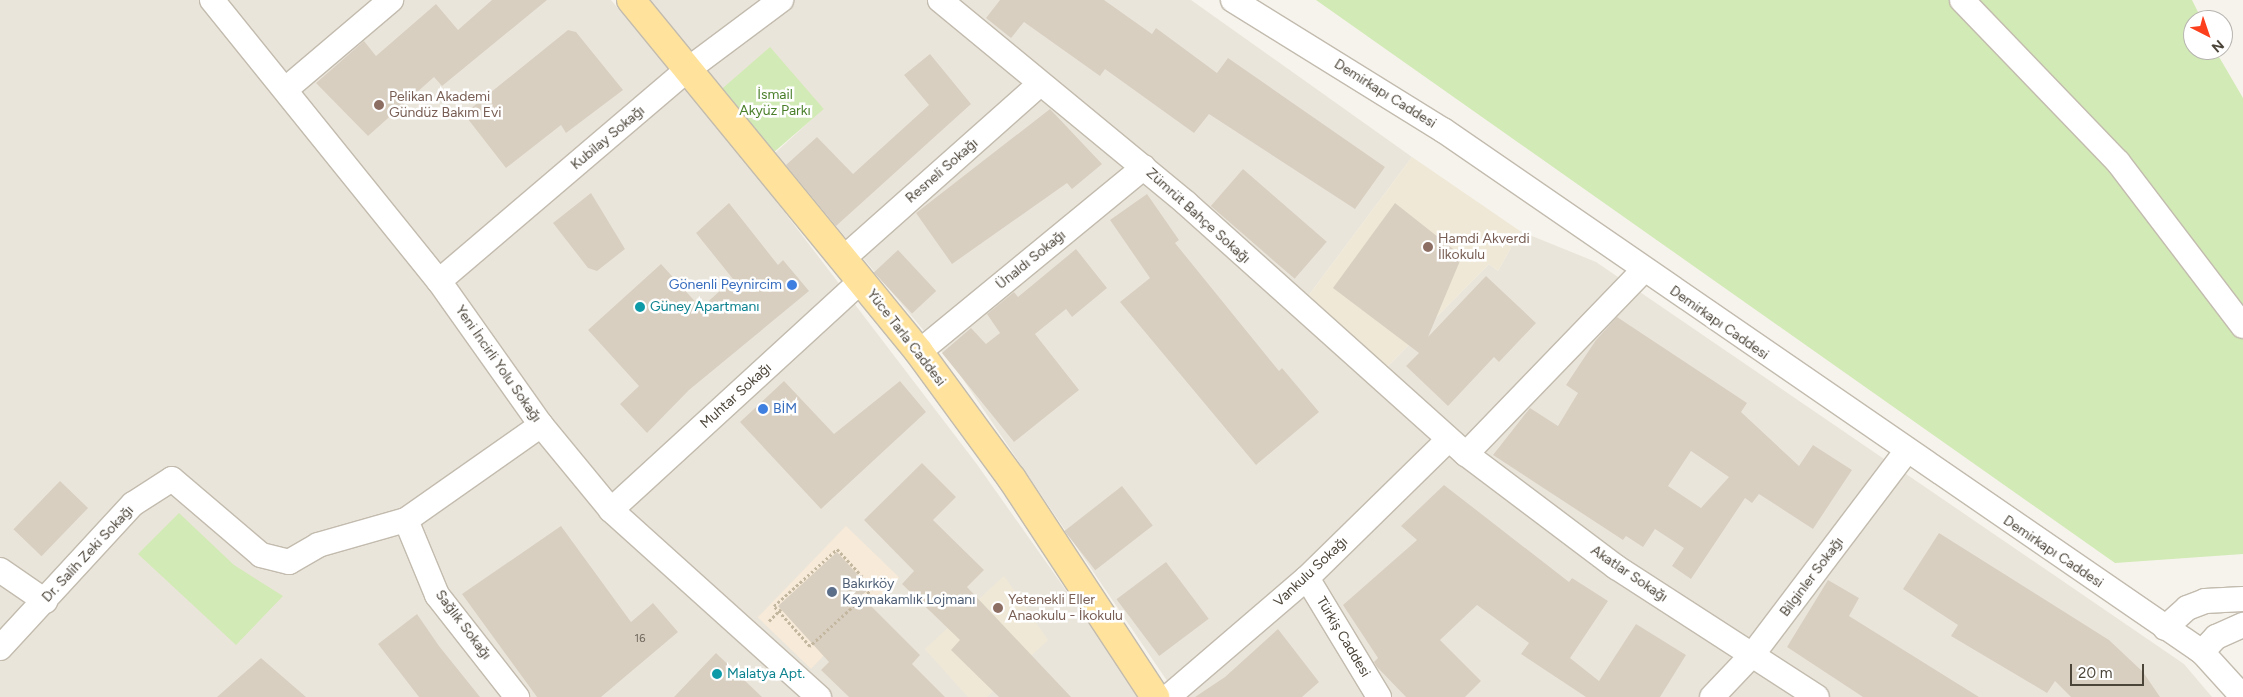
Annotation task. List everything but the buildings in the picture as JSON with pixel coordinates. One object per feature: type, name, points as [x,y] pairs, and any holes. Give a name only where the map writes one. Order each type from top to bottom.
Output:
[{"type":"main road","name":"Yüce Tarla Caddesi","points":[[631,0],[686,71],[844,257],[919,352],[1012,479],[1155,697]]},
{"type":"street","name":"Yeni İncirli Yolu Sokağı","points":[[212,0],[286,88],[439,281],[541,425],[611,510],[819,697]]},
{"type":"street","points":[[286,88],[391,0]]},
{"type":"street","name":"Kubilay Sokağı","points":[[439,281],[686,71],[781,0]]},
{"type":"street","name":"Zümrüt Bahçe Sokağı","points":[[940,0],[1038,85],[1144,167],[1457,447]]},
{"type":"street","name":"Demirkapı Caddesi","points":[[1233,0],[1443,130],[1643,271],[1906,452],[2202,652],[2243,697]]},
{"type":"street","points":[[1962,0],[2118,162],[2243,326]]},
{"type":"street","name":"Resneli Sokağı","points":[[844,257],[1038,85]]},
{"type":"street","name":"Ünaldı Sokağı","points":[[919,352],[1144,167]]},
{"type":"street","name":"Vankulu Sokağı","points":[[1168,697],[1457,447],[1643,271]]},
{"type":"street","name":"Muhtar Sokağı","points":[[611,510],[862,281]]},
{"type":"street","name":"Dr. Salih Zeki Sokağı","points":[[0,648],[133,504],[172,479],[262,555],[289,562],[318,545],[406,520],[541,425]]},
{"type":"street","name":"Akatlar Sokağı","points":[[1457,447],[1616,568],[1754,654],[1818,697]]},
{"type":"street","name":"Bilginler Sokağı","points":[[1712,697],[1754,654],[1906,452]]},
{"type":"street","name":"Sağlık Sokağı","points":[[406,520],[437,595],[517,697]]},
{"type":"street","points":[[0,570],[45,601]]},
{"type":"street","name":"Türkiş Caddesi","points":[[1307,578],[1379,697]]},
{"type":"street","points":[[2165,628],[2187,608],[2205,601],[2243,599]]},
{"type":"street","points":[[2202,652],[2216,637],[2243,625]]},
{"type":"path","points":[[837,549],[873,588],[869,593],[810,646],[774,606],[837,549]]},
{"type":"shaded area","points":[[0,0],[611,0],[734,146],[976,463],[1123,671],[1137,697],[0,697]]},
{"type":"shaded area","points":[[647,0],[1191,0],[1412,157],[1303,303],[1388,366],[1489,264],[1498,271],[1520,231],[1596,262],[2184,664],[2212,697],[1178,697],[956,369],[775,153],[823,109],[720,91]]},
{"type":"shaded area","name":"Hamdi Akverdi İlkokulu","points":[[1412,157],[1520,231],[1498,271],[1489,264],[1388,366],[1303,303]]},
{"type":"shaded area","name":"Bakırköy Kaymakamlık Lojmanı","points":[[846,526],[899,577],[811,669],[758,617]]},
{"type":"shaded area","name":"Yetenekli Eller Anaokulu - İkokulu","points":[[1004,576],[1048,640],[987,697],[968,697],[925,649]]},
{"type":"green space","points":[[1316,0],[2192,0],[2197,10],[2183,10],[2183,60],[2221,60],[2243,98],[2243,554],[2115,563]]},
{"type":"green space","name":"İsmail Akyüz Parkı","points":[[770,47],[824,109],[773,153],[719,91]]},
{"type":"green space","points":[[179,513],[234,565],[283,596],[236,645],[138,554]]},
{"type":"place","name":"Pelikan Akademi Gündüz Bakım Evi","points":[[379,105]]},
{"type":"place","name":"Hamdi Akverdi İlkokulu","points":[[1428,247]]},
{"type":"place","name":"Gönenli Peynircim","points":[[792,285]]},
{"type":"place","name":"Güney Apartmanı","points":[[640,307]]},
{"type":"place","name":"BİM","points":[[763,409]]},
{"type":"place","name":"Bakırköy Kaymakamlık Lojmanı","points":[[832,592]]},
{"type":"place","name":"Yetenekli Eller Anaokulu - İkokulu","points":[[998,608]]},
{"type":"place","name":"Malatya Apt.","points":[[717,674]]}]
